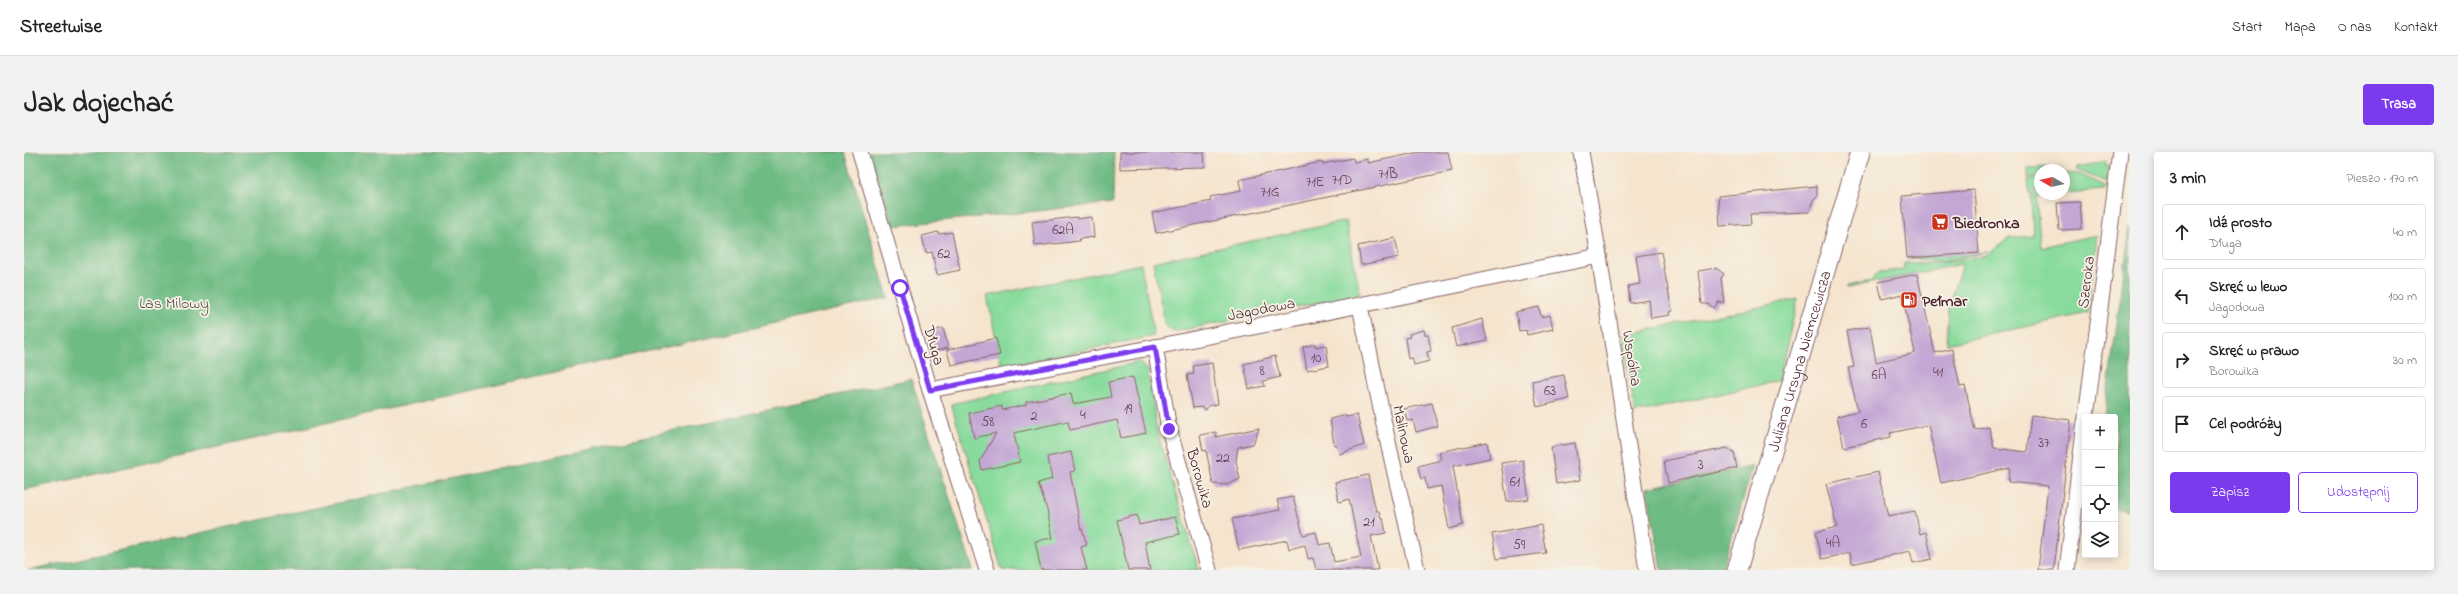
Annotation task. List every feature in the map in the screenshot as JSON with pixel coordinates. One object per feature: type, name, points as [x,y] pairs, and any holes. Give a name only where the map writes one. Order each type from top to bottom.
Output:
[{"type":"street","name":"Długa","points":[[860,152],[930,390],[988,570]]},
{"type":"street","name":"Wspólna","points":[[1581,152],[1599,256],[1647,570]]},
{"type":"street","name":"Juliana Ursyna Niemcewicza","points":[[1737,570],[1860,152]]},
{"type":"street","name":"Szeroka","points":[[2086,414],[2120,152]]},
{"type":"street","name":"Jagodowa","points":[[930,390],[1360,306],[1599,256]]},
{"type":"street","name":"Malinowa","points":[[1360,306],[1385,428],[1417,570]]},
{"type":"street","name":"Borowika","points":[[1155,347],[1169,429],[1209,570]]},
{"type":"street","points":[[2067,570],[2082,447]]},
{"type":"green space","name":"Las Milowy","points":[[24,152],[845,152],[888,298],[24,490]]},
{"type":"green space","points":[[869,152],[1114,152],[1113,203],[893,226]]},
{"type":"green space","points":[[2106,161],[2105,166],[2109,166],[2106,182],[2077,170],[2078,167]]},
{"type":"green space","points":[[2028,168],[2034,168],[2034,177],[2028,178]]},
{"type":"green space","points":[[2070,173],[2080,174],[2106,187],[2105,190],[2070,193]]},
{"type":"green space","points":[[2034,179],[2034,191],[2030,194],[2028,180]]},
{"type":"green space","points":[[2034,193],[2034,200],[2036,200],[2041,247],[2097,235],[2088,313],[1947,344],[1949,308],[1962,264],[1847,288],[1847,286],[1871,281],[1878,272],[1904,270],[1904,263],[1944,262],[1986,256],[2009,238],[2033,236],[2031,195]]},
{"type":"green space","points":[[1346,221],[1360,294],[1173,332],[1165,325],[1153,262]]},
{"type":"green space","points":[[2130,228],[2130,511],[2118,509],[2118,414],[2104,414]]},
{"type":"green space","points":[[1988,252],[1944,261],[1907,258]]},
{"type":"green space","points":[[1141,264],[1154,336],[1002,367],[987,296]]},
{"type":"green space","points":[[1798,299],[1778,381],[1635,413],[1623,335]]},
{"type":"green space","points":[[1140,362],[1148,370],[1157,432],[1199,570],[1002,570],[951,404]]},
{"type":"green space","points":[[911,379],[973,570],[29,570]]},
{"type":"green space","points":[[1753,466],[1722,570],[1662,570],[1647,488]]},
{"type":"building","points":[[1120,152],[1204,152],[1205,167],[1120,169]]},
{"type":"building","points":[[1420,152],[1448,152],[1452,171],[1156,233],[1152,213],[1211,201],[1210,197],[1241,191],[1239,180],[1321,162],[1322,164],[1353,158],[1354,162],[1368,159],[1368,163]]},
{"type":"building","points":[[1817,186],[1817,196],[1813,200],[1809,212],[1750,214],[1751,224],[1720,226],[1718,196]]},
{"type":"building","name":"Biedronka","points":[[1974,190],[1979,253],[1907,258],[1902,196]]},
{"type":"building","points":[[2080,202],[2082,229],[2059,230],[2057,203]]},
{"type":"building","points":[[1077,217],[1077,219],[1092,217],[1094,237],[1079,239],[1080,241],[1035,246],[1032,222]]},
{"type":"building","points":[[938,232],[939,234],[952,232],[960,270],[937,275],[932,252],[926,253],[922,236]]},
{"type":"building","points":[[1395,238],[1399,257],[1361,265],[1358,246]]},
{"type":"building","points":[[1661,252],[1672,311],[1669,312],[1670,315],[1651,318],[1649,300],[1630,303],[1628,286],[1640,284],[1636,256]]},
{"type":"building","points":[[1716,268],[1724,274],[1721,278],[1724,302],[1718,302],[1714,308],[1708,304],[1702,304],[1698,271]]},
{"type":"building","points":[[1917,274],[1935,353],[1952,349],[1960,387],[1965,386],[1975,430],[1989,427],[1994,448],[2027,452],[2031,415],[2071,420],[2054,570],[2038,570],[2048,486],[2008,482],[2010,468],[1941,483],[1928,425],[1890,433],[1891,437],[1844,447],[1837,416],[1858,411],[1848,368],[1854,367],[1847,331],[1870,327],[1876,362],[1915,353],[1902,294],[1882,299],[1878,282]]},
{"type":"building","points":[[1539,307],[1541,317],[1550,315],[1553,329],[1527,335],[1526,330],[1519,331],[1516,312]]},
{"type":"building","points":[[1482,319],[1487,340],[1456,347],[1452,328]]},
{"type":"building","points":[[943,328],[948,348],[936,351],[931,332]]},
{"type":"building","points":[[1424,330],[1425,335],[1428,335],[1431,351],[1427,352],[1429,361],[1414,365],[1412,357],[1408,359],[1405,338],[1410,337],[1409,334]]},
{"type":"building","points":[[996,338],[1000,355],[951,365],[947,350]]},
{"type":"building","points":[[1315,344],[1316,347],[1326,345],[1329,366],[1307,370],[1303,347]]},
{"type":"building","points":[[1275,356],[1280,377],[1263,381],[1265,386],[1249,389],[1244,364]]},
{"type":"building","points":[[1212,363],[1218,404],[1208,406],[1206,410],[1201,407],[1193,408],[1187,375],[1194,374],[1193,366]]},
{"type":"building","points":[[1564,375],[1569,399],[1537,407],[1532,381]]},
{"type":"building","points":[[1133,377],[1146,433],[1121,438],[1117,420],[1070,430],[1068,421],[1014,433],[1020,462],[982,470],[980,461],[996,433],[974,438],[969,413],[1002,406],[1002,410],[1026,405],[1026,402],[1071,393],[1073,404],[1111,397],[1108,382]]},
{"type":"building","points":[[1432,403],[1438,426],[1416,432],[1413,420],[1407,421],[1404,409]]},
{"type":"building","points":[[1345,415],[1346,417],[1357,415],[1364,445],[1339,454],[1336,445],[1334,445],[1330,419]]},
{"type":"building","points":[[1259,428],[1253,444],[1238,447],[1236,461],[1240,479],[1227,485],[1213,484],[1206,450],[1203,451],[1200,435],[1216,432],[1216,437]]},
{"type":"building","points":[[1487,442],[1490,458],[1453,466],[1463,525],[1449,529],[1441,486],[1427,489],[1425,478],[1421,479],[1418,466],[1441,460],[1439,452]]},
{"type":"building","points":[[1575,443],[1580,480],[1556,484],[1551,447]]},
{"type":"building","points":[[1727,448],[1734,453],[1737,468],[1668,483],[1664,461]]},
{"type":"building","points":[[1071,452],[1075,471],[1070,472],[1081,530],[1082,529],[1087,545],[1081,547],[1087,570],[1041,570],[1035,541],[1053,538],[1047,510],[1038,483],[1052,479],[1047,457]]},
{"type":"building","points":[[1523,460],[1529,499],[1507,502],[1501,463]]},
{"type":"building","points":[[1878,472],[1888,516],[1915,511],[1920,534],[1926,532],[1932,559],[1913,563],[1910,551],[1852,564],[1850,553],[1822,559],[1816,532],[1837,527],[1826,484]]},
{"type":"building","points":[[1368,475],[1376,511],[1379,511],[1381,518],[1383,518],[1386,533],[1371,536],[1378,570],[1316,570],[1313,558],[1308,559],[1305,545],[1289,549],[1287,540],[1239,550],[1232,519],[1280,510],[1277,500],[1293,497],[1303,535],[1316,532],[1319,545],[1330,543],[1334,562],[1361,557],[1349,499],[1339,502],[1335,482]]},
{"type":"building","points":[[1137,515],[1139,525],[1175,517],[1180,534],[1145,542],[1150,570],[1128,570],[1117,520]]},
{"type":"building","points":[[1541,525],[1546,553],[1497,559],[1492,534]]},
{"type":"place","name":"Biedronka","points":[[1940,222]]},
{"type":"place","name":"Pełmar","points":[[1909,300]]},
{"type":"route","points":[[900,288],[930,390],[1155,347],[1169,429]]}]
